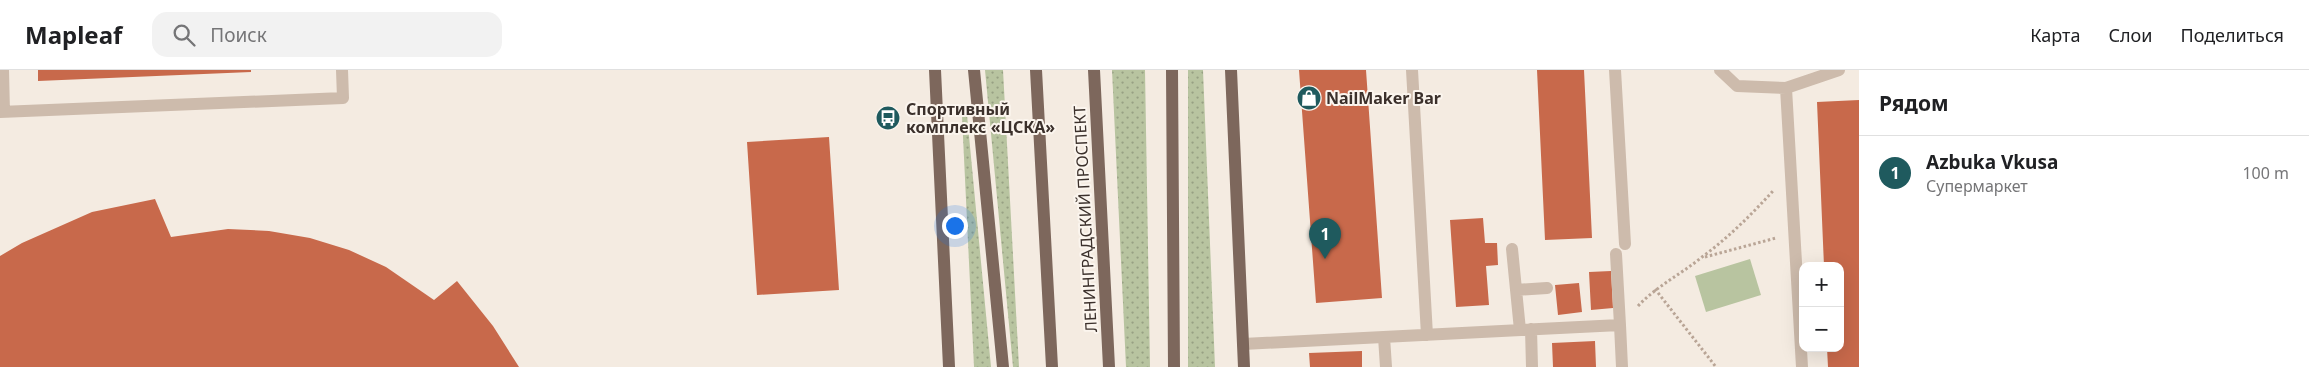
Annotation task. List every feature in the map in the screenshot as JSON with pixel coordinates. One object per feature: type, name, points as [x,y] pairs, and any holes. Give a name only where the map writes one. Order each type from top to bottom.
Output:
[{"type":"main road","points":[[935,70],[949,367]]},
{"type":"main road","points":[[974,70],[1003,367]]},
{"type":"main road","points":[[1036,70],[1052,367]]},
{"type":"main road","name":"ЛЕНИНГРАДСКИЙ ПРОСПЕКТ","points":[[1094,70],[1109,367]]},
{"type":"main road","points":[[1172,70],[1174,367]]},
{"type":"main road","points":[[1231,70],[1244,367]]},
{"type":"lane","points":[[3,70],[2,112],[343,98],[342,70]]},
{"type":"lane","points":[[1412,70],[1427,335]]},
{"type":"lane","points":[[1614,70],[1625,244]]},
{"type":"lane","points":[[1720,70],[1738,86],[1786,88],[1839,70]]},
{"type":"lane","points":[[1786,88],[1802,367]]},
{"type":"lane","points":[[1512,249],[1516,290],[1526,330],[1532,367]]},
{"type":"lane","points":[[1616,254],[1622,367]]},
{"type":"lane","points":[[1516,290],[1548,288]]},
{"type":"lane","points":[[1243,344],[1620,325]]},
{"type":"lane","points":[[1384,337],[1386,367]]},
{"type":"path","points":[[1620,325],[1655,289],[1702,258],[1750,217],[1790,172]]},
{"type":"path","points":[[1702,258],[1794,233]]},
{"type":"path","points":[[1655,289],[1716,367]]},
{"type":"green space","points":[[985,70],[1003,70],[1019,367],[1013,367]]},
{"type":"green space","points":[[1112,70],[1145,70],[1150,367],[1126,367]]},
{"type":"green space","points":[[1188,70],[1203,70],[1215,367],[1188,367]]},
{"type":"green space","points":[[967,115],[991,367],[974,367],[962,116]]},
{"type":"green space","points":[[1750,259],[1761,295],[1706,312],[1695,276]]},
{"type":"building","points":[[38,70],[251,70],[251,72],[38,81]]},
{"type":"building","points":[[1299,70],[1366,70],[1382,298],[1316,303]]},
{"type":"building","points":[[1537,70],[1584,70],[1592,238],[1545,240]]},
{"type":"building","points":[[1859,100],[1859,367],[1828,367],[1827,352],[1844,352],[1844,262],[1824,262],[1817,102]]},
{"type":"building","points":[[829,137],[839,290],[757,295],[747,142]]},
{"type":"building","points":[[155,199],[171,237],[228,229],[269,231],[310,238],[349,250],[386,267],[434,300],[457,281],[493,326],[519,367],[0,367],[0,256],[22,243],[92,212]]},
{"type":"building","points":[[1483,218],[1485,243],[1497,243],[1498,265],[1486,266],[1489,305],[1456,307],[1450,220]]},
{"type":"building","points":[[1611,271],[1613,308],[1591,310],[1589,272]]},
{"type":"building","points":[[1579,283],[1582,312],[1558,315],[1555,285]]},
{"type":"building","points":[[1595,341],[1596,367],[1553,367],[1552,343]]},
{"type":"building","points":[[1362,351],[1362,367],[1310,367],[1309,353]]},
{"type":"place","name":"NailMaker Bar","points":[[1309,98]]},
{"type":"place","name":"Спортивный комплекс «ЦСКА»","points":[[888,118]]},
{"type":"place","name":"Azbuka Vkusa","points":[[1325,259]]}]
